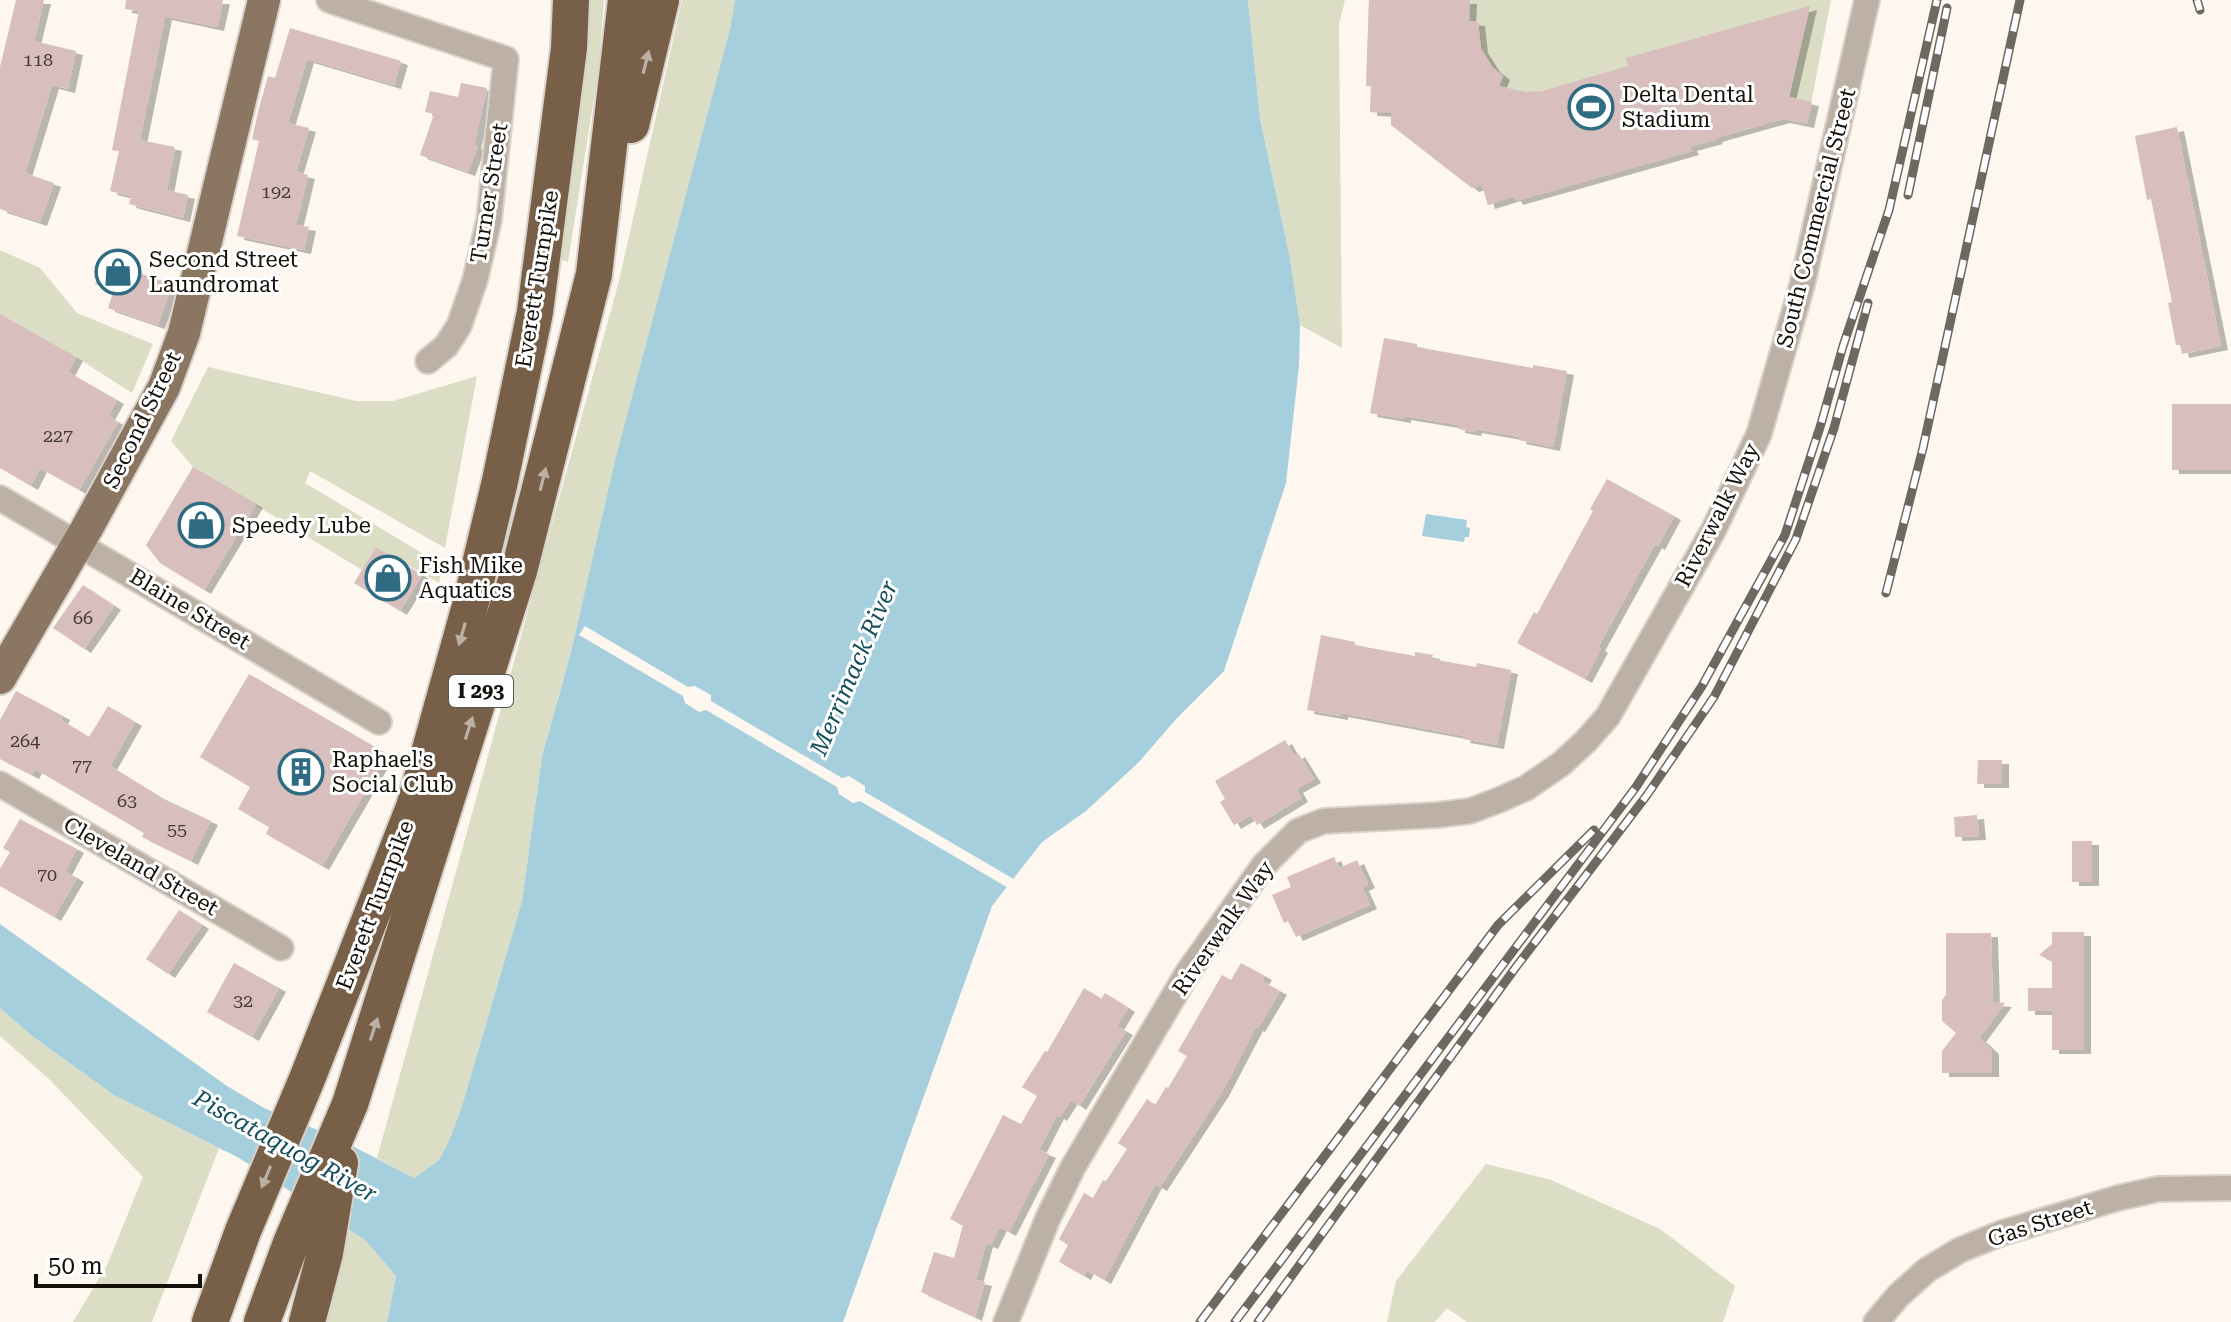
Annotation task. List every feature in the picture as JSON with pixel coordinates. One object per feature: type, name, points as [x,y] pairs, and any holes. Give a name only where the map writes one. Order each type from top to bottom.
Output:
[{"type":"highway","points":[[535,312],[548,0]]},
{"type":"highway","name":"Everett Turnpike","points":[[210,1322],[243,1231],[307,1079],[414,807],[471,602],[535,312],[569,48],[571,0]]},
{"type":"highway","name":"Everett Turnpike","points":[[262,1322],[308,1248],[350,1104],[519,571],[594,274],[626,0]]},
{"type":"highway","points":[[594,274],[661,0]]},
{"type":"highway","points":[[307,1322],[308,1248]]},
{"type":"main road","name":"Second Street","points":[[0,678],[79,542],[164,387],[174,363],[184,333],[264,0]]},
{"type":"street","name":"Turner Street","points":[[329,0],[506,59],[489,220],[475,280],[459,326],[446,346],[428,361]]},
{"type":"street","name":"South Commercial Street","points":[[1759,434],[1802,285],[1867,0]]},
{"type":"street","name":"Riverwalk Way","points":[[1006,1322],[1048,1218],[1073,1167],[1188,972],[1264,865],[1298,831],[1324,821],[1470,811],[1526,788],[1561,764],[1608,716],[1714,529],[1759,434]]},
{"type":"street","name":"Blaine Street","points":[[0,498],[379,722]]},
{"type":"street","name":"Cleveland Street","points":[[0,784],[281,948]]},
{"type":"street","name":"Gas Street","points":[[1876,1322],[1899,1295],[1927,1270],[1960,1250],[2002,1233],[2158,1189],[2231,1188]]},
{"type":"green space","points":[[585,0],[604,0],[598,73],[568,262],[561,260],[572,169]]},
{"type":"green space","points":[[682,0],[735,0],[730,29],[615,460],[570,656],[542,755],[522,901],[449,1141],[439,1160],[414,1178],[377,1158],[619,281]]},
{"type":"green space","points":[[1248,0],[1345,0],[1339,24],[1342,348],[1300,325],[1290,258],[1260,117]]},
{"type":"green space","name":"Delta Dental Stadium","points":[[1369,0],[1831,0],[1807,124],[1783,119],[1716,137],[1716,140],[1691,147],[1692,151],[1516,201],[1514,198],[1488,205],[1482,185],[1472,188],[1391,125],[1391,114],[1370,112],[1371,87],[1366,86]]},
{"type":"green space","points":[[0,250],[40,268],[77,313],[153,344],[132,393],[0,314]]},
{"type":"green space","points":[[208,367],[356,401],[393,401],[477,376],[445,548],[310,471],[305,483],[442,565],[439,583],[376,547],[362,570],[193,467],[171,441]]},
{"type":"green space","points":[[0,1008],[32,1036],[114,1095],[219,1148],[152,1322],[73,1322],[107,1265],[143,1177],[50,1080],[0,1036]]},
{"type":"green space","points":[[1486,1164],[1551,1180],[1660,1229],[1735,1286],[1723,1322],[1467,1322],[1447,1308],[1435,1322],[1387,1322],[1396,1281]]},
{"type":"green space","points":[[348,1229],[365,1240],[396,1276],[387,1322],[318,1322]]},
{"type":"water","points":[[735,0],[1248,0],[1260,118],[1290,258],[1300,325],[1299,365],[1286,483],[1224,671],[1139,762],[1086,811],[1042,842],[992,906],[843,1322],[387,1322],[396,1276],[365,1240],[239,1158],[114,1095],[32,1036],[0,1008],[0,924],[227,1086],[264,1108],[337,1138],[414,1178],[439,1160],[462,1106],[522,901],[542,756],[570,656],[615,460],[730,29]]},
{"type":"water","points":[[1426,514],[1467,520],[1469,537],[1465,537],[1464,542],[1422,536]]},
{"type":"pier","points":[[585,626],[688,687],[695,686],[711,695],[711,701],[842,778],[849,776],[865,786],[865,792],[1017,881],[1010,889],[860,801],[853,803],[839,794],[837,787],[706,710],[699,712],[685,703],[683,696],[579,635]]},
{"type":"building","points":[[16,0],[44,0],[34,41],[76,51],[68,89],[52,85],[25,173],[54,183],[40,222],[0,209],[0,67]]},
{"type":"building","points":[[126,0],[223,0],[217,27],[165,16],[140,140],[175,147],[167,190],[188,195],[183,218],[129,204],[131,196],[110,191],[119,151],[112,150],[139,11],[125,9]]},
{"type":"building","name":"Delta Dental Stadium","points":[[1369,0],[1470,0],[1469,21],[1478,22],[1481,49],[1493,68],[1503,76],[1499,86],[1525,92],[1542,91],[1628,66],[1626,58],[1810,6],[1789,97],[1812,102],[1807,124],[1783,119],[1715,138],[1690,147],[1692,151],[1516,201],[1514,197],[1488,205],[1482,185],[1472,188],[1391,125],[1391,113],[1370,112],[1371,86],[1366,86]]},
{"type":"building","points":[[290,28],[401,61],[394,85],[307,59],[288,123],[309,128],[296,172],[308,175],[296,225],[309,227],[304,250],[237,236],[259,141],[252,139],[259,108],[268,76],[275,78]]},
{"type":"building","points":[[461,83],[487,88],[474,145],[478,146],[468,172],[420,155],[434,114],[425,112],[430,91],[458,97]]},
{"type":"building","points":[[2177,127],[2221,346],[2182,354],[2180,345],[2176,345],[2168,303],[2172,302],[2135,136]]},
{"type":"building","name":"Second Street Laundromat","points":[[103,261],[172,284],[158,325],[108,308],[114,290],[95,284]]},
{"type":"building","points":[[0,314],[76,357],[68,372],[117,400],[108,416],[118,422],[79,490],[40,468],[31,486],[0,468]]},
{"type":"building","points":[[1384,338],[1533,368],[1533,365],[1567,371],[1553,447],[1519,440],[1520,437],[1458,429],[1458,425],[1370,413]]},
{"type":"building","points":[[2172,404],[2231,404],[2231,470],[2172,470]]},
{"type":"building","name":"Speedy Lube","points":[[193,467],[256,504],[204,590],[160,563],[146,545]]},
{"type":"building","points":[[1607,479],[1674,516],[1598,647],[1601,649],[1585,679],[1517,643],[1534,612],[1537,614]]},
{"type":"building","name":"Fish Mike Aquatics","points":[[376,547],[422,575],[400,611],[354,583]]},
{"type":"building","points":[[83,585],[114,606],[84,649],[53,628]]},
{"type":"building","points":[[1321,635],[1355,642],[1354,645],[1415,656],[1415,652],[1433,655],[1432,659],[1511,670],[1497,745],[1341,713],[1341,716],[1307,710]]},
{"type":"building","name":"Raphael's Social Club","points":[[249,674],[387,754],[322,866],[266,834],[269,827],[238,809],[250,787],[200,757]]},
{"type":"building","points":[[16,691],[63,716],[61,720],[89,737],[108,706],[135,722],[110,766],[162,798],[211,821],[191,861],[142,837],[144,833],[35,769],[32,775],[0,759],[0,720]]},
{"type":"building","points":[[1285,740],[1294,756],[1298,753],[1314,779],[1296,789],[1301,798],[1257,825],[1251,815],[1234,825],[1220,802],[1225,799],[1215,781]]},
{"type":"building","points":[[1978,760],[2002,760],[2002,784],[1977,784]]},
{"type":"building","points":[[1977,815],[1979,836],[1955,837],[1954,817]]},
{"type":"building","points":[[20,819],[77,849],[65,871],[77,878],[54,917],[0,886],[0,869],[10,852],[3,848]]},
{"type":"building","points":[[2072,841],[2092,841],[2092,882],[2072,882]]},
{"type":"building","points":[[1334,857],[1339,868],[1357,860],[1368,884],[1362,887],[1370,905],[1296,937],[1288,921],[1284,923],[1272,895],[1291,887],[1287,877]]},
{"type":"building","points":[[179,910],[202,925],[168,974],[146,959]]},
{"type":"building","points":[[2052,932],[2084,932],[2084,1050],[2052,1050],[2052,1011],[2028,1011],[2028,988],[2052,988],[2052,961],[2039,955],[2052,944]]},
{"type":"building","points":[[1946,933],[1991,933],[1993,1002],[2005,1003],[1979,1038],[1992,1050],[1992,1073],[1942,1073],[1942,1051],[1956,1033],[1942,1021],[1942,1000],[1946,995]]},
{"type":"building","points":[[234,963],[279,988],[252,1037],[207,1012]]},
{"type":"building","points":[[1241,963],[1265,976],[1262,981],[1280,991],[1256,1027],[1222,1092],[1160,1187],[1155,1184],[1104,1280],[1087,1270],[1084,1276],[1059,1262],[1068,1245],[1059,1239],[1084,1193],[1093,1198],[1127,1149],[1118,1143],[1147,1099],[1155,1105],[1168,1088],[1187,1056],[1178,1051],[1222,975],[1231,980]]},
{"type":"building","points":[[1084,988],[1101,999],[1105,993],[1128,1008],[1117,1026],[1126,1031],[1079,1106],[1071,1100],[1060,1117],[1057,1115],[1039,1150],[1049,1154],[1009,1232],[1000,1227],[991,1245],[986,1243],[976,1280],[985,1282],[975,1317],[921,1292],[934,1252],[954,1258],[963,1225],[950,1219],[1003,1115],[1021,1124],[1037,1096],[1022,1087],[1047,1052]]},
{"type":"railway","points":[[1235,1322],[1636,787],[1702,686],[1785,535],[1889,210],[1937,0]]},
{"type":"railway","points":[[1886,593],[1923,448],[2020,0]]},
{"type":"railway","points":[[2197,0],[2200,10]]},
{"type":"railway","points":[[1908,195],[1947,8]]},
{"type":"railway","points":[[1258,1322],[1516,967],[1647,795],[1714,697],[1796,539],[1834,428],[1868,303]]},
{"type":"railway","points":[[1200,1322],[1498,925],[1594,830]]},
{"type":"place","name":"Delta Dental Stadium","points":[[1591,107]]},
{"type":"place","name":"Second Street Laundromat","points":[[118,272]]},
{"type":"place","name":"Speedy Lube","points":[[201,525]]},
{"type":"place","name":"Fish Mike Aquatics","points":[[388,578]]},
{"type":"place","name":"Raphael's Social Club","points":[[301,772]]},
{"type":"water label","name":"Merrimack River","points":[[854,668]]},
{"type":"water label","name":"Piscataquog River","points":[[285,1146]]}]
